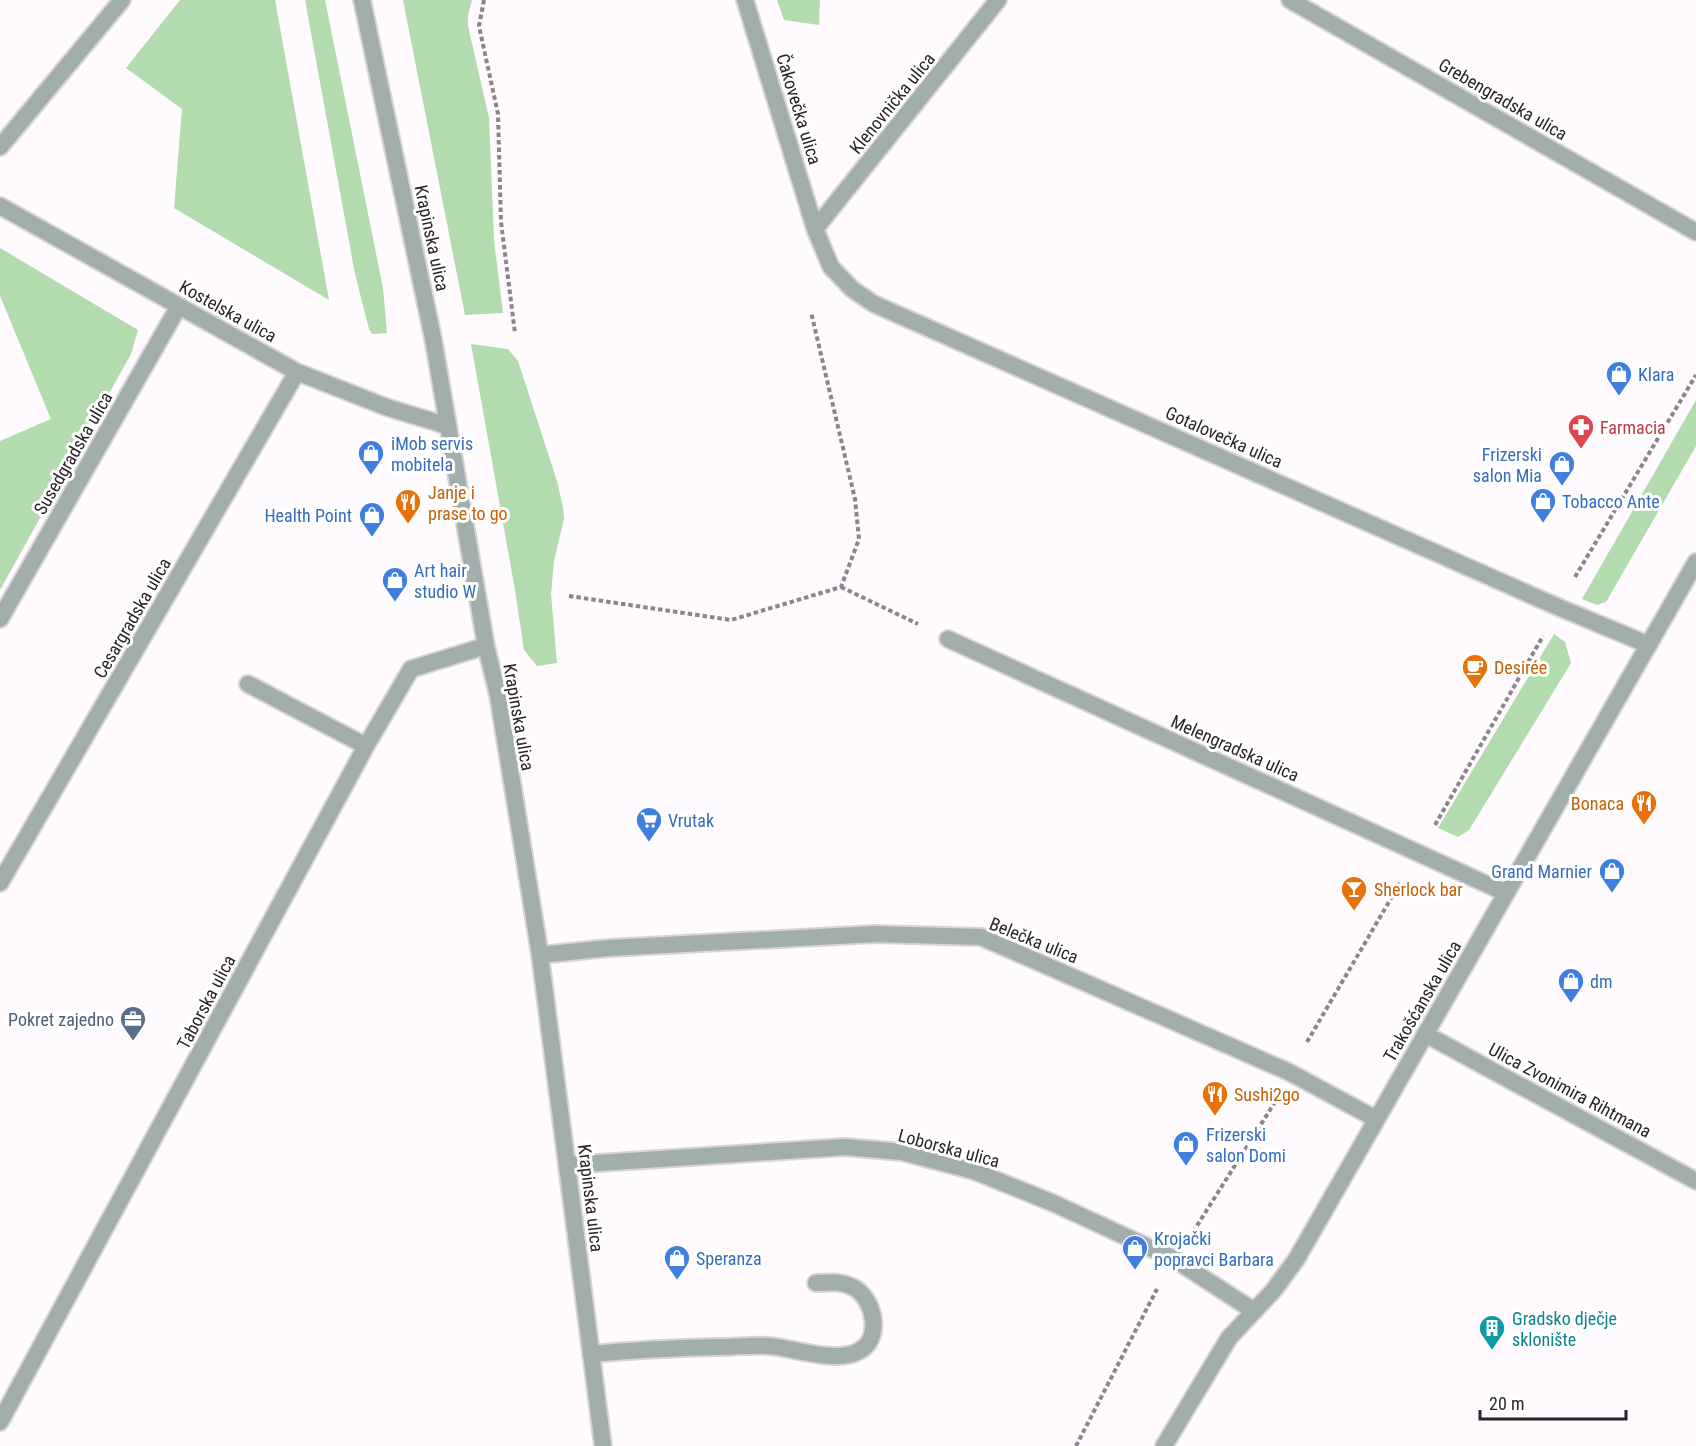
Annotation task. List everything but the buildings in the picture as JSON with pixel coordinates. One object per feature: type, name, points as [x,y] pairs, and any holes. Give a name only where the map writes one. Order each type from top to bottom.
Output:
[{"type":"street","points":[[0,147],[122,0]]},
{"type":"street","name":"Krapinska ulica","points":[[362,0],[433,338],[486,646],[498,695],[540,955],[603,1446]]},
{"type":"street","name":"Čakovečka ulica","points":[[745,0],[815,230]]},
{"type":"street","name":"Klenovnička ulica","points":[[815,230],[999,0]]},
{"type":"street","name":"Grebengradska ulica","points":[[1290,0],[1696,232]]},
{"type":"street","name":"Kostelska ulica","points":[[0,206],[297,372],[386,407],[448,426]]},
{"type":"street","name":"Gotalovečka ulica","points":[[815,230],[831,267],[852,289],[874,304],[1558,607],[1649,645]]},
{"type":"street","name":"Susedgradska ulica","points":[[0,619],[179,306]]},
{"type":"street","name":"Cesargradska ulica","points":[[0,883],[297,372]]},
{"type":"street","name":"Trakošćanska ulica","points":[[1164,1446],[1229,1338],[1273,1290],[1296,1260],[1696,562]]},
{"type":"street","name":"Melengradska ulica","points":[[948,639],[1506,893]]},
{"type":"street","name":"Taborska ulica","points":[[0,1422],[366,746],[411,669],[486,646]]},
{"type":"street","points":[[248,684],[366,746]]},
{"type":"street","name":"Belečka ulica","points":[[540,955],[609,948],[875,934],[981,937],[1290,1072],[1376,1119]]},
{"type":"street","name":"Ulica Zvonimira Rihtmana","points":[[1425,1034],[1696,1180]]},
{"type":"street","name":"Loborska ulica","points":[[567,1165],[845,1147],[902,1152],[974,1171],[1053,1203],[1174,1259],[1254,1311]]},
{"type":"street","points":[[591,1354],[655,1348],[768,1346],[836,1356],[859,1352],[870,1340],[875,1320],[867,1302],[856,1289],[840,1282],[816,1283]]},
{"type":"path","points":[[484,0],[479,26],[498,114],[501,222],[515,333]]},
{"type":"path","points":[[811,312],[855,499],[860,539],[841,587]]},
{"type":"path","points":[[1573,580],[1696,375]]},
{"type":"path","points":[[569,596],[731,620],[841,587],[948,639]]},
{"type":"path","points":[[1430,834],[1549,626]]},
{"type":"path","points":[[1304,1048],[1402,879]]},
{"type":"path","points":[[1188,1239],[1278,1098]]},
{"type":"path","points":[[1076,1446],[1161,1281]]},
{"type":"green space","points":[[180,0],[275,0],[329,300],[174,208],[182,109],[126,68]]},
{"type":"green space","points":[[305,0],[325,0],[383,288],[387,333],[372,334],[369,329],[355,274]]},
{"type":"green space","points":[[403,0],[472,0],[468,26],[489,118],[494,240],[503,313],[465,315]]},
{"type":"green space","points":[[777,0],[820,0],[819,25],[784,20]]},
{"type":"green space","points":[[0,248],[138,330],[131,354],[0,590],[0,441],[51,419],[0,296]]},
{"type":"green space","points":[[471,344],[508,349],[518,361],[557,481],[564,519],[554,561],[551,594],[557,663],[537,666],[524,650]]},
{"type":"green space","points":[[1696,400],[1696,446],[1606,602],[1597,605],[1582,599]]},
{"type":"green space","points":[[1554,634],[1565,642],[1571,663],[1469,830],[1458,837],[1438,828]]},
{"type":"place","name":"Klara","points":[[1619,397]]},
{"type":"place","name":"Farmacia","points":[[1581,450]]},
{"type":"place","name":"iMob servis mobitela","points":[[371,476]]},
{"type":"place","name":"Frizerski salon Mia","points":[[1562,487]]},
{"type":"place","name":"Tobacco Ante","points":[[1543,524]]},
{"type":"place","name":"Janje i prase to go","points":[[408,525]]},
{"type":"place","name":"Health Point","points":[[372,538]]},
{"type":"place","name":"Art hair studio W","points":[[395,603]]},
{"type":"place","name":"Desirée","points":[[1475,690]]},
{"type":"place","name":"Bonaca","points":[[1644,826]]},
{"type":"place","name":"Vrutak","points":[[649,843]]},
{"type":"place","name":"Grand Marnier","points":[[1612,894]]},
{"type":"place","name":"Sherlock bar","points":[[1354,912]]},
{"type":"place","name":"dm","points":[[1571,1004]]},
{"type":"place","name":"Pokret zajedno","points":[[133,1042]]},
{"type":"place","name":"Sushi2go","points":[[1215,1117]]},
{"type":"place","name":"Frizerski salon Domi","points":[[1186,1167]]},
{"type":"place","name":"Krojački popravci Barbara","points":[[1135,1271]]},
{"type":"place","name":"Speranza","points":[[677,1281]]},
{"type":"place","name":"Gradsko dječje sklonište","points":[[1492,1351]]}]
